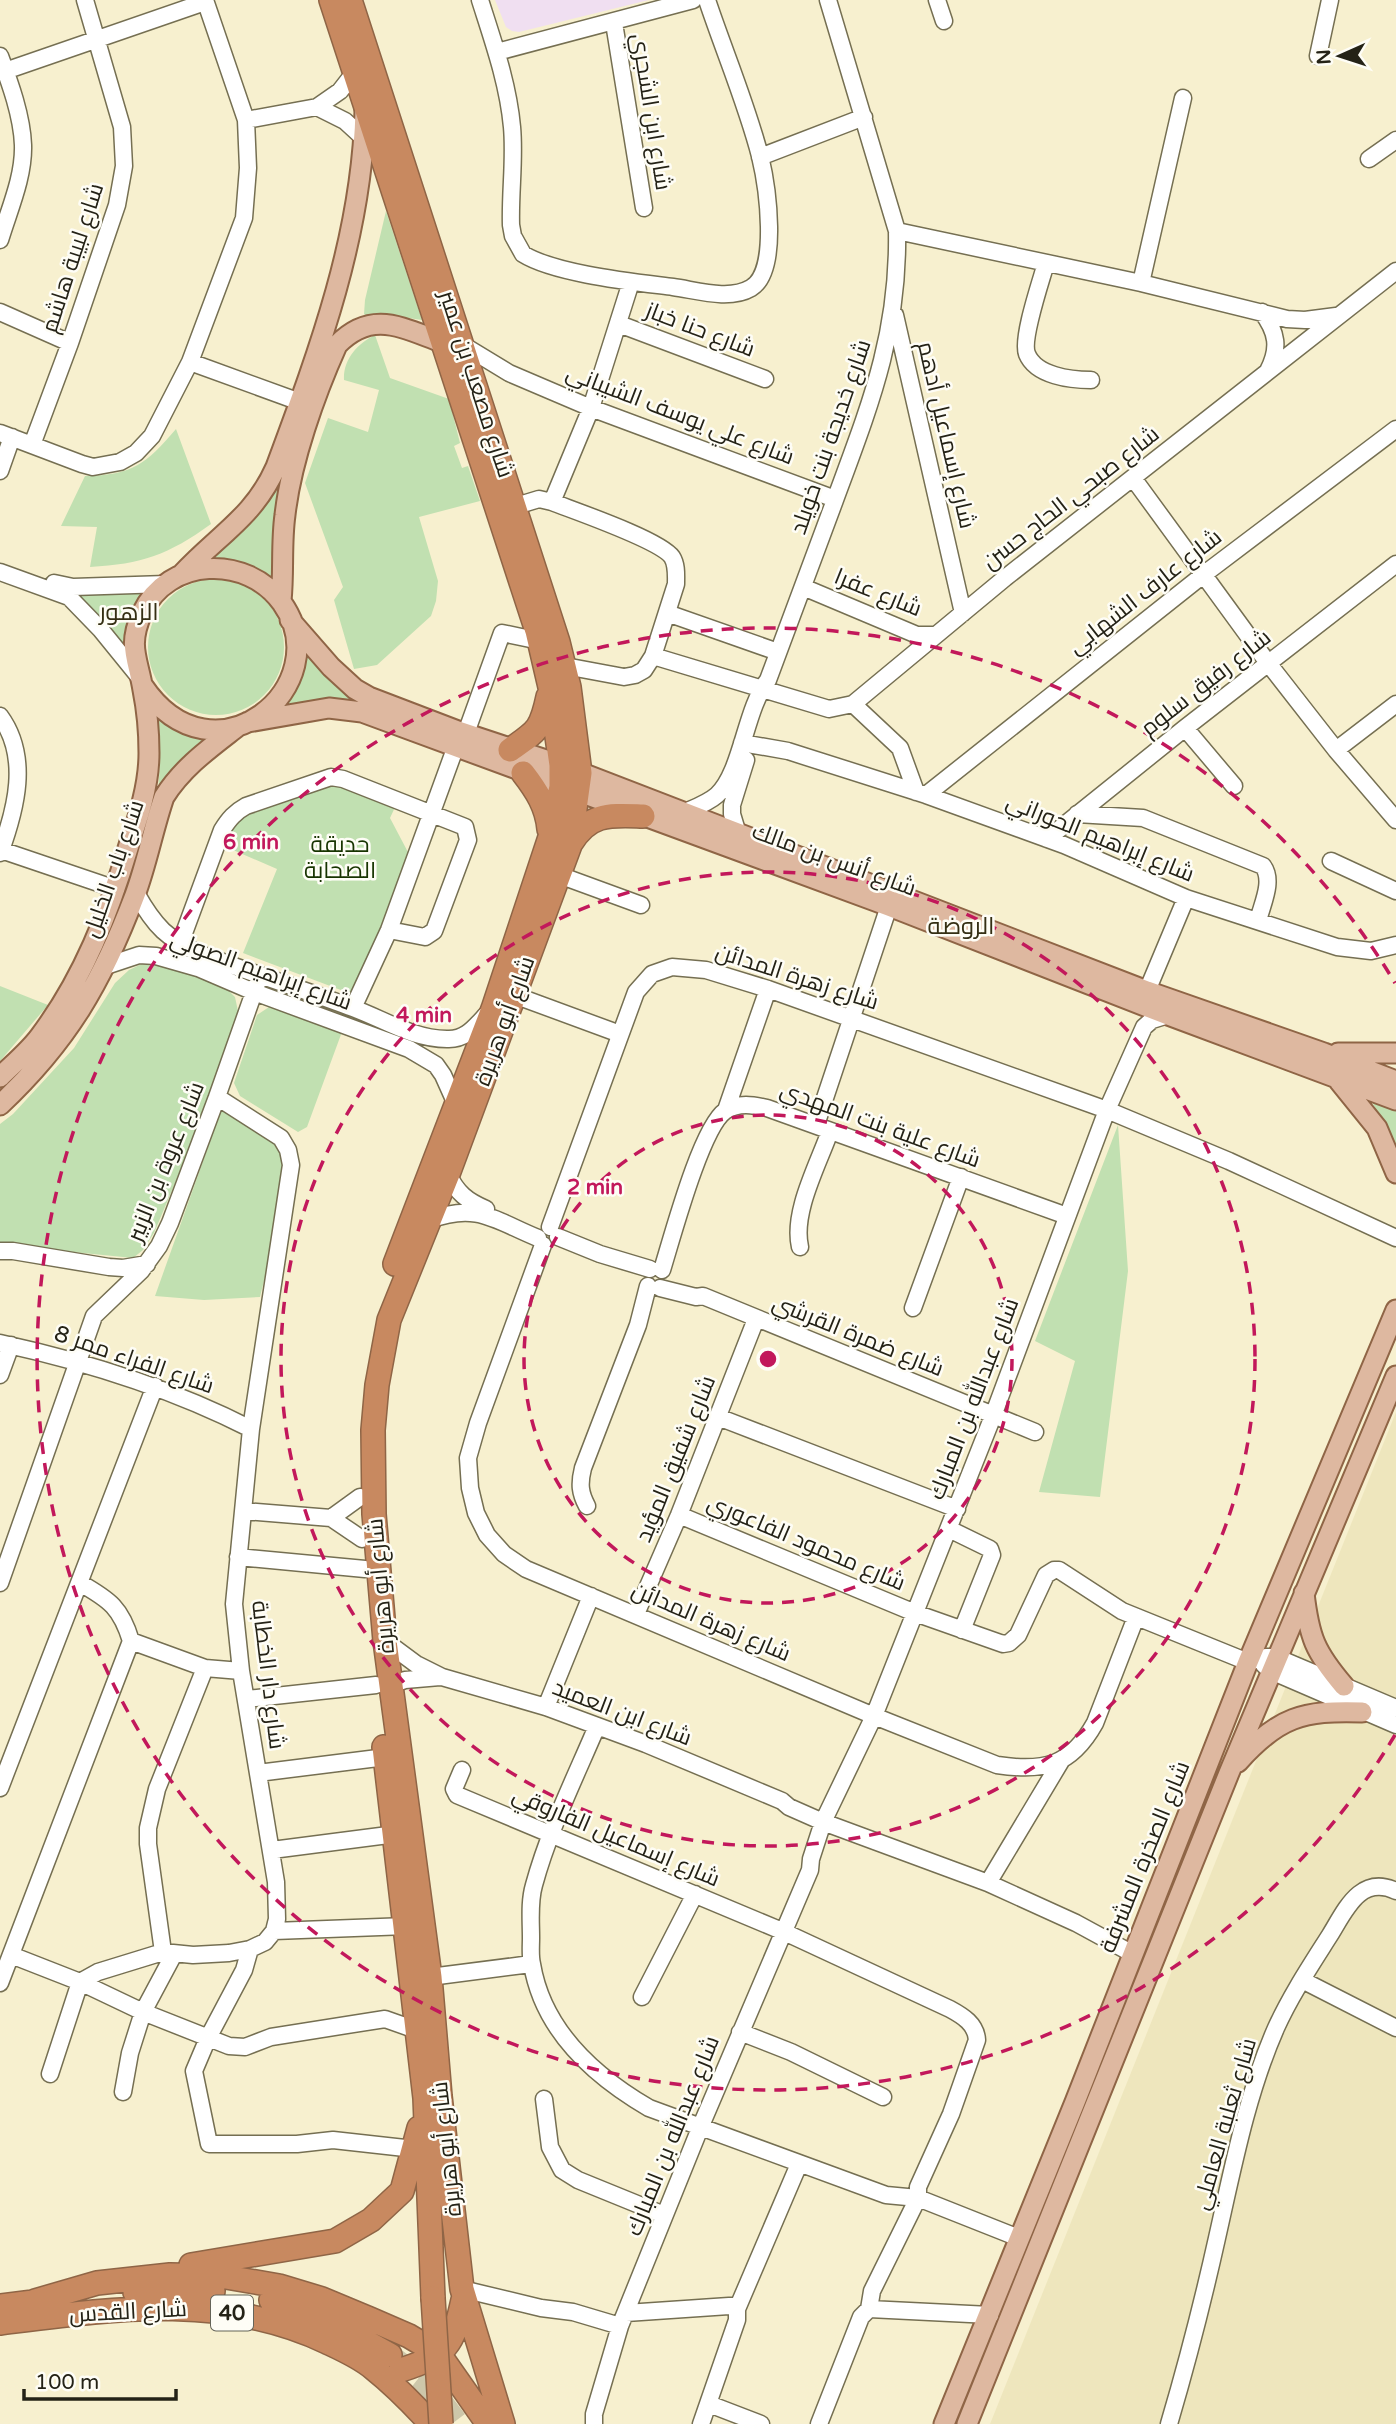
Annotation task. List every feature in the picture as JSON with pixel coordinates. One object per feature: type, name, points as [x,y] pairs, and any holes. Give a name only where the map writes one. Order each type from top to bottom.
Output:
[{"type":"highway","name":"شارع مصعب بن عمير","points":[[331,0],[365,103],[372,146],[453,343],[475,384],[516,506],[565,666],[570,779]]},
{"type":"highway","name":"شارع مصعب بن عمير","points":[[350,0],[399,153],[540,641],[570,779]]},
{"type":"highway","points":[[510,750],[536,732],[543,721],[550,687]]},
{"type":"highway","points":[[523,773],[542,800],[560,841],[587,823],[612,815],[643,816]]},
{"type":"highway","name":"شارع أبو هريرة","points":[[383,1685],[385,1641],[372,1474],[377,1385],[389,1320],[448,1174],[559,875],[560,841],[570,779]]},
{"type":"highway","name":"شارع أبو هريرة","points":[[503,2424],[463,2293],[440,2096],[430,1977],[392,1763],[365,1569],[360,1497],[361,1423],[372,1339],[385,1290],[560,841]]},
{"type":"highway","name":"شارع أبو هريرة","points":[[398,1790],[396,1834],[425,2098],[433,2298],[428,2420]]},
{"type":"highway","points":[[34,2301],[142,2272],[335,2241],[371,2220],[402,2191],[425,2098]]},
{"type":"highway","points":[[97,2283],[170,2274],[220,2276],[279,2286],[322,2299],[409,2336],[444,2363],[488,2424]]},
{"type":"highway","name":"شارع القدس","points":[[0,2305],[150,2291],[208,2291],[276,2301],[313,2314],[358,2336],[388,2364],[428,2420]]},
{"type":"highway","points":[[428,2420],[414,2386],[422,2374],[444,2363],[455,2333],[463,2293]]},
{"type":"highway","name":"شارع القدس","points":[[0,2323],[133,2309],[206,2308],[265,2318],[308,2333],[347,2352],[388,2364]]},
{"type":"highway","points":[[370,2319],[405,2350],[407,2360],[388,2364]]},
{"type":"highway","points":[[388,2364],[444,2363]]},
{"type":"main road","name":"شارع مصعب بن عمير","points":[[174,579],[242,519],[257,502],[276,467],[318,351],[350,239],[372,146]]},
{"type":"main road","points":[[281,601],[284,517],[289,488],[298,451],[337,345],[349,333],[364,325],[381,323],[453,343]]},
{"type":"main road","points":[[202,568],[244,573],[264,584],[281,601],[295,639],[295,660],[290,679],[280,697],[266,712],[243,724],[210,729],[183,723],[167,714],[153,701],[141,682],[135,661],[137,626],[153,596],[174,579],[202,568]]},
{"type":"main road","name":"شارع أنس بن مالك","points":[[290,620],[331,667],[355,689],[523,773],[570,779],[683,813],[935,907],[1147,991],[1324,1053],[1396,1082]]},
{"type":"main road","name":"شارع باب الخليل","points":[[0,1077],[39,1037],[57,1010],[84,966],[116,889],[147,780],[148,727],[141,682]]},
{"type":"main road","name":"شارع أنس بن مالك","points":[[243,724],[329,708],[345,709],[461,740],[510,750],[643,816],[889,906],[1396,1100]]},
{"type":"main road","name":"شارع باب الخليل","points":[[0,1105],[53,1050],[83,1007],[106,967],[136,893],[168,791],[191,763],[243,724]]},
{"type":"main road","points":[[1324,1053],[1396,1053]]},
{"type":"main road","points":[[1336,1077],[1369,1115],[1385,1144],[1396,1173]]},
{"type":"main road","name":"شارع الصخرة المشرفة","points":[[944,2424],[1133,1954],[1262,1659],[1396,1310]]},
{"type":"main road","name":"شارع الصخرة المشرفة","points":[[967,2424],[1228,1773],[1262,1659],[1303,1591],[1396,1376]]},
{"type":"main road","points":[[1303,1591],[1312,1639],[1326,1664],[1344,1686]]},
{"type":"main road","points":[[1228,1773],[1265,1734],[1278,1725],[1314,1714],[1362,1712]]},
{"type":"street","name":"شارع لبيبة هاشم","points":[[32,445],[117,205],[124,166],[122,127],[85,0]]},
{"type":"street","points":[[480,0],[497,52],[512,127],[511,225],[518,248],[523,254],[537,261],[631,282],[726,294],[741,292],[754,286],[766,266],[769,248],[768,210],[760,157],[707,0]]},
{"type":"street","points":[[497,52],[693,0]]},
{"type":"street","name":"شارع خديجة بنت خويلد","points":[[738,834],[732,805],[748,738],[868,413],[881,370],[894,309],[897,231],[828,0]]},
{"type":"street","points":[[937,0],[944,21]]},
{"type":"street","points":[[1318,56],[1330,0]]},
{"type":"street","points":[[0,240],[19,176],[23,145],[3,72],[205,1],[246,120],[248,168],[244,218],[190,362],[152,436],[129,458],[106,466],[93,467],[6,435],[0,471]]},
{"type":"street","name":"شارع ابن الشجري","points":[[614,23],[644,208]]},
{"type":"street","points":[[246,120],[317,107],[340,91],[354,73]]},
{"type":"street","points":[[1142,283],[1183,99]]},
{"type":"street","points":[[317,107],[345,121],[372,146]]},
{"type":"street","points":[[760,157],[864,117]]},
{"type":"street","points":[[1369,159],[1396,140]]},
{"type":"street","points":[[897,231],[1142,283],[1296,320],[1339,315]]},
{"type":"street","points":[[1046,262],[1027,336],[1026,352],[1031,361],[1041,369],[1073,380],[1091,380]]},
{"type":"street","name":"شارع صبحي الحاج حسن","points":[[853,704],[963,613],[1396,271]]},
{"type":"street","points":[[552,502],[591,408],[631,282]]},
{"type":"street","name":"شارع إسماعيل أدهم","points":[[894,309],[963,613]]},
{"type":"street","points":[[0,312],[70,343]]},
{"type":"street","points":[[1262,312],[1276,339],[1274,358],[1266,375]]},
{"type":"street","name":"شارع حنا خباز","points":[[619,324],[765,379]]},
{"type":"street","name":"شارع علي يوسف الشيباني","points":[[453,343],[509,373],[591,408],[835,499]]},
{"type":"street","points":[[190,362],[300,402]]},
{"type":"street","points":[[475,384],[486,378],[509,373]]},
{"type":"street","name":"شارع عارف الشهابي","points":[[921,794],[1396,429]]},
{"type":"street","points":[[1133,478],[1268,663],[1336,750],[1396,820]]},
{"type":"street","points":[[516,506],[539,499],[552,502],[666,550],[674,559],[676,584],[653,656],[644,670],[624,677],[565,666]]},
{"type":"street","points":[[0,564],[73,587],[174,579]]},
{"type":"street","name":"شارع رفيق سلوم","points":[[1047,839],[1396,564]]},
{"type":"street","points":[[0,572],[69,597],[101,630],[141,682]]},
{"type":"street","name":"شارع عفرا","points":[[803,587],[917,635],[936,635]]},
{"type":"street","points":[[667,613],[778,652]]},
{"type":"street","points":[[353,1008],[389,930],[430,812],[502,633],[540,641]]},
{"type":"street","points":[[653,656],[766,686],[829,709],[853,704],[900,748],[921,794]]},
{"type":"street","points":[[1336,750],[1396,704]]},
{"type":"street","points":[[0,716],[12,740],[18,762],[19,780],[1,851],[116,889]]},
{"type":"street","points":[[1185,728],[1234,786]]},
{"type":"street","name":"شارع خديجة بنت خويلد","points":[[683,813],[719,793],[748,738]]},
{"type":"street","name":"شارع إبراهيم الحوراني","points":[[748,738],[774,741],[789,751],[1047,839],[1186,898],[1337,947],[1371,951],[1396,945]]},
{"type":"street","points":[[180,944],[222,830],[236,812],[331,777],[343,779],[465,827],[468,840],[434,931],[425,937],[389,930]]},
{"type":"street","points":[[1077,814],[1143,818],[1263,866],[1269,874],[1258,921]]},
{"type":"street","points":[[1331,861],[1396,891]]},
{"type":"street","points":[[559,875],[641,905]]},
{"type":"street","name":"شارع إبراهيم الصولي","points":[[136,893],[153,921],[180,944],[408,1031],[447,1039],[467,1035],[493,1009]]},
{"type":"street","points":[[1147,991],[1186,898]]},
{"type":"street","points":[[800,1247],[800,1214],[853,1018],[889,906]]},
{"type":"street","name":"شارع إبراهيم الصولي","points":[[106,967],[139,955],[156,956],[198,968],[254,992],[409,1049],[436,1065],[456,1104]]},
{"type":"street","name":"شارع زهرة المدائن","points":[[1061,1761],[1032,1768],[997,1765],[526,1569],[504,1554],[487,1535],[476,1513],[470,1488],[468,1458],[478,1423],[636,992],[652,974],[672,967],[706,970],[768,989],[1107,1110],[1228,1161],[1396,1238]]},
{"type":"street","name":"شارع عروة بن الزبير","points":[[0,1583],[97,1312],[153,1257],[170,1223],[260,975]]},
{"type":"street","points":[[587,1506],[581,1496],[583,1468],[704,1144],[711,1128],[726,1110],[768,989]]},
{"type":"street","points":[[514,995],[620,1034]]},
{"type":"street","points":[[1119,996],[1136,1015],[1138,1036]]},
{"type":"street","points":[[1138,1036],[1152,1020],[1168,1015]]},
{"type":"street","name":"شارع عبدالله بن المبارك","points":[[594,2424],[594,2414],[623,2320],[664,2215],[782,1931],[846,1787],[847,1776],[949,1530],[1107,1110],[1138,1036]]},
{"type":"street","name":"شارع دار الخطابة","points":[[217,1097],[281,1138],[288,1150],[291,1165],[251,1429],[234,1604],[241,1671],[276,1882],[277,1919],[274,1931]]},
{"type":"street","name":"شارع علية بنت المهدي","points":[[726,1110],[753,1105],[1067,1216]]},
{"type":"street","name":"شارع ضمرة القرشي","points":[[448,1174],[458,1192],[470,1202],[547,1237]]},
{"type":"street","points":[[914,1308],[961,1177]]},
{"type":"street","name":"شارع ضمرة القرشي","points":[[430,1220],[465,1211],[547,1237],[655,1278],[698,1289],[703,1296],[756,1319],[1035,1432]]},
{"type":"street","points":[[0,1251],[109,1267],[147,1264]]},
{"type":"street","name":"شارع شفيق المؤيد","points":[[636,1614],[679,1515],[756,1319]]},
{"type":"street","points":[[0,1376],[5,1344]]},
{"type":"street","name":"شارع الفراء ممر 8","points":[[5,1344],[78,1361],[155,1386],[251,1429]]},
{"type":"street","points":[[0,1788],[155,1386]]},
{"type":"street","points":[[718,1417],[957,1509]]},
{"type":"street","points":[[331,1518],[360,1497]]},
{"type":"street","points":[[244,1511],[331,1518],[362,1539]]},
{"type":"street","name":"شارع محمود الفاعوري","points":[[679,1515],[915,1613]]},
{"type":"street","points":[[949,1530],[990,1549],[992,1555],[962,1630]]},
{"type":"street","points":[[238,1558],[365,1569]]},
{"type":"street","points":[[915,1613],[1003,1644],[1014,1640],[1018,1635],[1046,1575],[1059,1570],[1109,1603],[1136,1617],[1344,1686],[1396,1708]]},
{"type":"street","points":[[0,1983],[131,1641],[120,1612],[99,1594],[80,1583]]},
{"type":"street","points":[[546,1707],[591,1596]]},
{"type":"street","points":[[988,1883],[1061,1761],[1076,1751],[1095,1723],[1136,1617]]},
{"type":"street","points":[[131,1641],[205,1668],[241,1671]]},
{"type":"street","name":"شارع ابن العميد","points":[[385,1641],[416,1664],[442,1677],[546,1707],[782,1801],[791,1800],[830,1819],[867,1830],[873,1839],[988,1883],[1076,1923],[1133,1954]]},
{"type":"street","points":[[1262,1659],[1362,1712],[1396,1726]]},
{"type":"street","points":[[123,2092],[130,2053],[143,2012],[169,1953],[148,1844],[148,1828],[157,1790],[205,1668]]},
{"type":"street","name":"شارع ابن العميد","points":[[247,1699],[442,1677]]},
{"type":"street","points":[[597,1726],[551,1835],[533,1887],[530,1910],[531,1964],[553,2021],[569,2046],[596,2073],[649,2108],[886,2195],[918,2198],[1019,2238]]},
{"type":"street","points":[[258,1773],[392,1763]]},
{"type":"street","name":"شارع إسماعيل الفاروقي","points":[[462,1770],[454,1789],[455,1793],[782,1931],[964,2017],[976,2031],[977,2040],[950,2114],[918,2187],[918,2198]]},
{"type":"street","points":[[272,1850],[396,1834]]},
{"type":"street","name":"شارع ثعلبة العاملي","points":[[1168,2424],[1191,2350],[1251,2098],[1276,2027],[1302,1980],[1358,1894],[1380,1886],[1396,1891]]},
{"type":"street","points":[[642,1997],[695,1894]]},
{"type":"street","points":[[50,2074],[80,1982],[98,1972],[169,1953],[229,1953],[250,1949],[265,1942],[274,1931],[407,1926]]},
{"type":"street","points":[[250,1949],[244,1970],[194,2071],[209,2144],[297,2144],[333,2140],[414,2149]]},
{"type":"street","points":[[11,1955],[229,2046],[245,2047],[271,2037],[386,2019],[415,1997]]},
{"type":"street","points":[[430,1977],[531,1964]]},
{"type":"street","points":[[1302,1980],[1396,2028]]},
{"type":"street","points":[[386,2019],[419,2031]]},
{"type":"street","points":[[740,2032],[791,2052],[883,2097]]},
{"type":"street","points":[[544,2099],[550,2147],[562,2170],[664,2215]]},
{"type":"street","points":[[701,2424],[737,2320],[737,2309],[799,2164]]},
{"type":"street","points":[[819,2424],[861,2317],[869,2309],[872,2291],[918,2198]]},
{"type":"street","points":[[463,2293],[623,2320],[729,2306],[735,2306],[737,2309]]},
{"type":"street","points":[[869,2309],[990,2315]]},
{"type":"street","points":[[709,2404],[761,2424]]},
{"type":"shaded area","points":[[495,0],[649,0],[519,32],[506,27]]},
{"type":"shaded area","points":[[1396,1412],[1396,2424],[990,2424]]},
{"type":"green space","points":[[386,211],[422,320],[387,315],[368,317],[364,314]]},
{"type":"green space","points":[[375,335],[390,378],[449,399],[460,443],[454,446],[462,468],[468,466],[480,501],[419,517],[438,581],[431,616],[377,665],[354,669],[334,600],[343,587],[305,483],[328,418],[368,432],[379,390],[344,380],[344,372],[353,353],[363,342]]},
{"type":"green space","points":[[176,429],[211,524],[154,556],[90,567],[97,527],[61,526],[85,476],[115,473],[137,465],[156,451]]},
{"type":"green space","points":[[286,469],[279,586],[200,565],[264,508]]},
{"type":"green space","points":[[216,579],[242,584],[264,599],[279,621],[284,647],[279,673],[264,695],[242,710],[216,715],[190,710],[168,695],[153,673],[148,647],[153,621],[168,599],[190,584]]},
{"type":"green space","points":[[150,589],[131,620],[122,650],[76,594]]},
{"type":"green space","points":[[300,637],[378,707],[275,712]]},
{"type":"green space","points":[[153,709],[220,735],[158,795],[160,762]]},
{"type":"green space","name":"حديقة الصحابة","points":[[337,781],[397,803],[390,818],[410,856],[354,995],[243,953],[277,869],[217,843],[244,803]]},
{"type":"green space","points":[[148,961],[178,968],[223,985],[235,997],[239,1016],[210,1100],[154,1233],[143,1250],[133,1258],[0,1247],[0,1124],[13,1114],[74,1048],[115,983],[129,970]]},
{"type":"green space","points":[[0,986],[48,1005],[0,1061]]},
{"type":"green space","points":[[269,1007],[281,1007],[343,1029],[307,1127],[298,1132],[240,1096],[234,1083],[257,1015]]},
{"type":"green space","points":[[1369,1097],[1396,1107],[1396,1144]]},
{"type":"green space","points":[[222,1108],[265,1134],[283,1153],[285,1182],[282,1202],[260,1297],[204,1300],[155,1296]]},
{"type":"green space","points":[[1118,1125],[1128,1271],[1100,1497],[1039,1492],[1075,1361],[1035,1341]]},
{"type":"tunnel","points":[[392,2357],[430,2387],[458,2424]]},
{"type":"district","name":"الزهور","points":[[129,612]]},
{"type":"district","name":"الروضة","points":[[961,926]]}]
